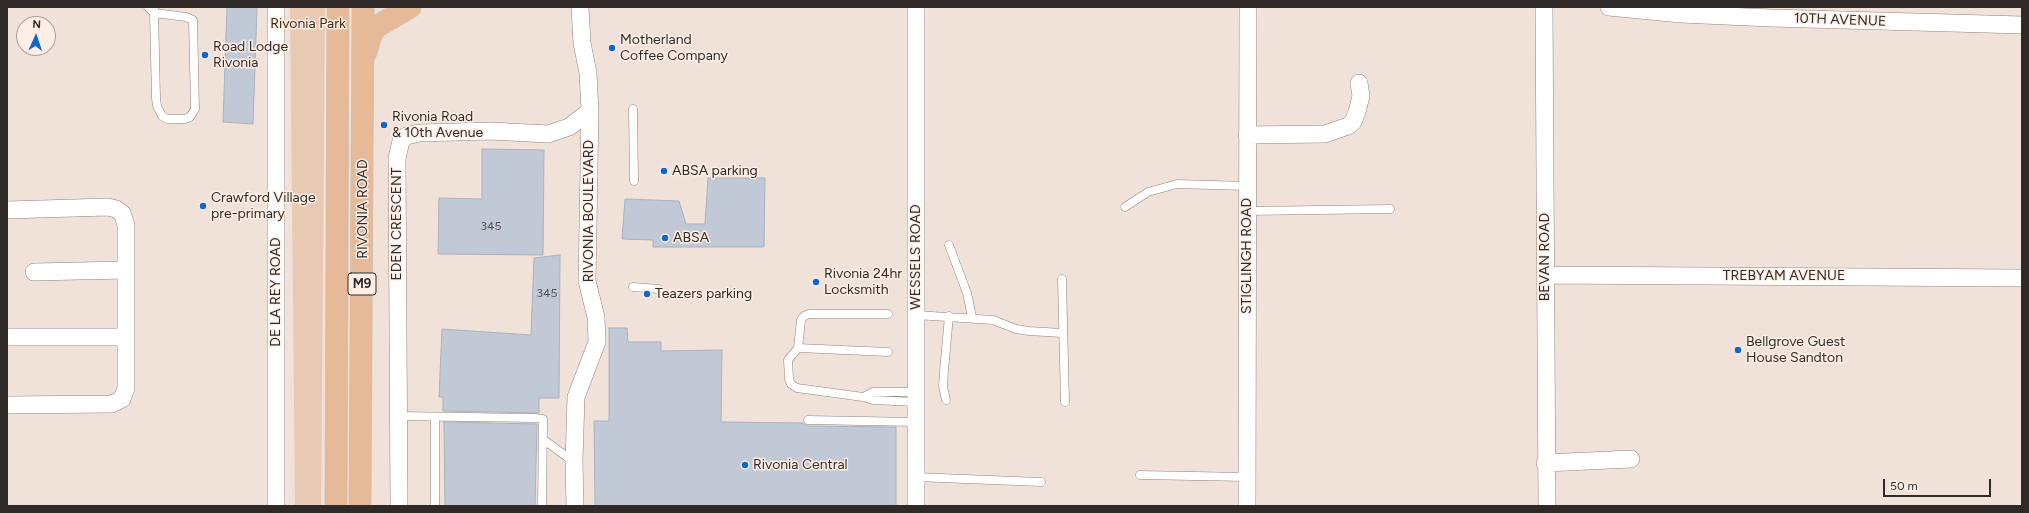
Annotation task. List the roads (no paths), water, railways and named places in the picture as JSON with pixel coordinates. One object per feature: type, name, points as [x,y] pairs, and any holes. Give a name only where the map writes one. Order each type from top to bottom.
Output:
[{"type":"main road","name":"RIVONIA ROAD","points":[[336,506],[338,7]]},
{"type":"main road","name":"RIVONIA ROAD","points":[[360,506],[364,62],[363,7]]},
{"type":"main road","points":[[364,62],[371,35],[376,27],[410,7]]},
{"type":"street","name":"DE LA REY ROAD","points":[[276,7],[276,506]]},
{"type":"street","name":"RIVONIA BOULEVARD","points":[[575,506],[574,462],[576,397],[597,342],[596,317],[587,281],[590,111],[588,73],[582,43],[580,7]]},
{"type":"street","name":"WESSELS ROAD","points":[[916,7],[916,506]]},
{"type":"street","name":"STIGLINGH ROAD","points":[[1247,506],[1248,7]]},
{"type":"street","name":"BEVAN ROAD","points":[[1544,7],[1546,506]]},
{"type":"street","name":"10TH AVENUE","points":[[1609,7],[1681,14],[1771,18],[2022,25]]},
{"type":"street","points":[[1247,135],[1325,134],[1348,126],[1353,122],[1357,112],[1361,96],[1359,83]]},
{"type":"street","name":"EDEN CRESCENT","points":[[399,506],[397,416],[397,158],[402,141],[406,136],[419,133],[490,132],[548,134],[569,127],[590,111]]},
{"type":"street","points":[[7,210],[108,207],[116,208],[122,213],[125,218],[126,388],[122,399],[118,403],[112,404],[7,405]]},
{"type":"street","points":[[34,272],[125,270]]},
{"type":"street","name":"TREBYAM AVENUE","points":[[1546,275],[2022,278]]},
{"type":"street","points":[[7,337],[125,337]]},
{"type":"street","points":[[1545,463],[1631,460]]},
{"type":"lane","points":[[152,9],[186,16],[193,20],[195,109],[190,117],[185,119],[167,119],[162,116],[157,106],[152,9]]},
{"type":"lane","points":[[633,109],[634,182]]},
{"type":"lane","points":[[1125,208],[1148,192],[1178,184],[1247,186]]},
{"type":"lane","points":[[1247,211],[1390,209]]},
{"type":"lane","points":[[949,245],[967,293],[972,317]]},
{"type":"lane","points":[[1062,279],[1062,333],[1065,402]]},
{"type":"lane","points":[[633,287],[659,290]]},
{"type":"lane","points":[[888,314],[809,314],[804,316],[800,320],[798,348],[788,360],[789,379],[791,384],[801,389],[863,397],[873,392],[916,397]]},
{"type":"lane","points":[[916,315],[972,317],[993,320],[1016,329],[1062,333]]},
{"type":"lane","points":[[946,400],[943,386],[949,316]]},
{"type":"lane","points":[[798,348],[888,352]]},
{"type":"lane","points":[[397,416],[435,418],[543,419],[544,440],[542,506]]},
{"type":"lane","points":[[435,418],[435,506]]},
{"type":"lane","points":[[808,420],[915,422]]},
{"type":"lane","points":[[544,440],[574,462]]},
{"type":"lane","points":[[1140,475],[1247,477]]},
{"type":"lane","points":[[915,477],[1041,482]]},
{"type":"place","name":"Motherland Coffee Company","points":[[612,48]]},
{"type":"place","name":"Road Lodge Rivonia","points":[[205,55]]},
{"type":"place","name":"Rivonia Road & 10th Avenue","points":[[384,125]]},
{"type":"place","name":"ABSA parking","points":[[664,171]]},
{"type":"place","name":"Crawford Village pre-primary","points":[[203,206]]},
{"type":"place","name":"ABSA","points":[[665,238]]},
{"type":"place","name":"Rivonia 24hr Locksmith","points":[[816,282]]},
{"type":"place","name":"Teazers parking","points":[[647,294]]},
{"type":"place","name":"Bellgrove Guest House Sandton","points":[[1738,350]]},
{"type":"place","name":"Rivonia Central","points":[[745,465]]},
{"type":"park label","name":"Rivonia Park","points":[[308,24]]}]
